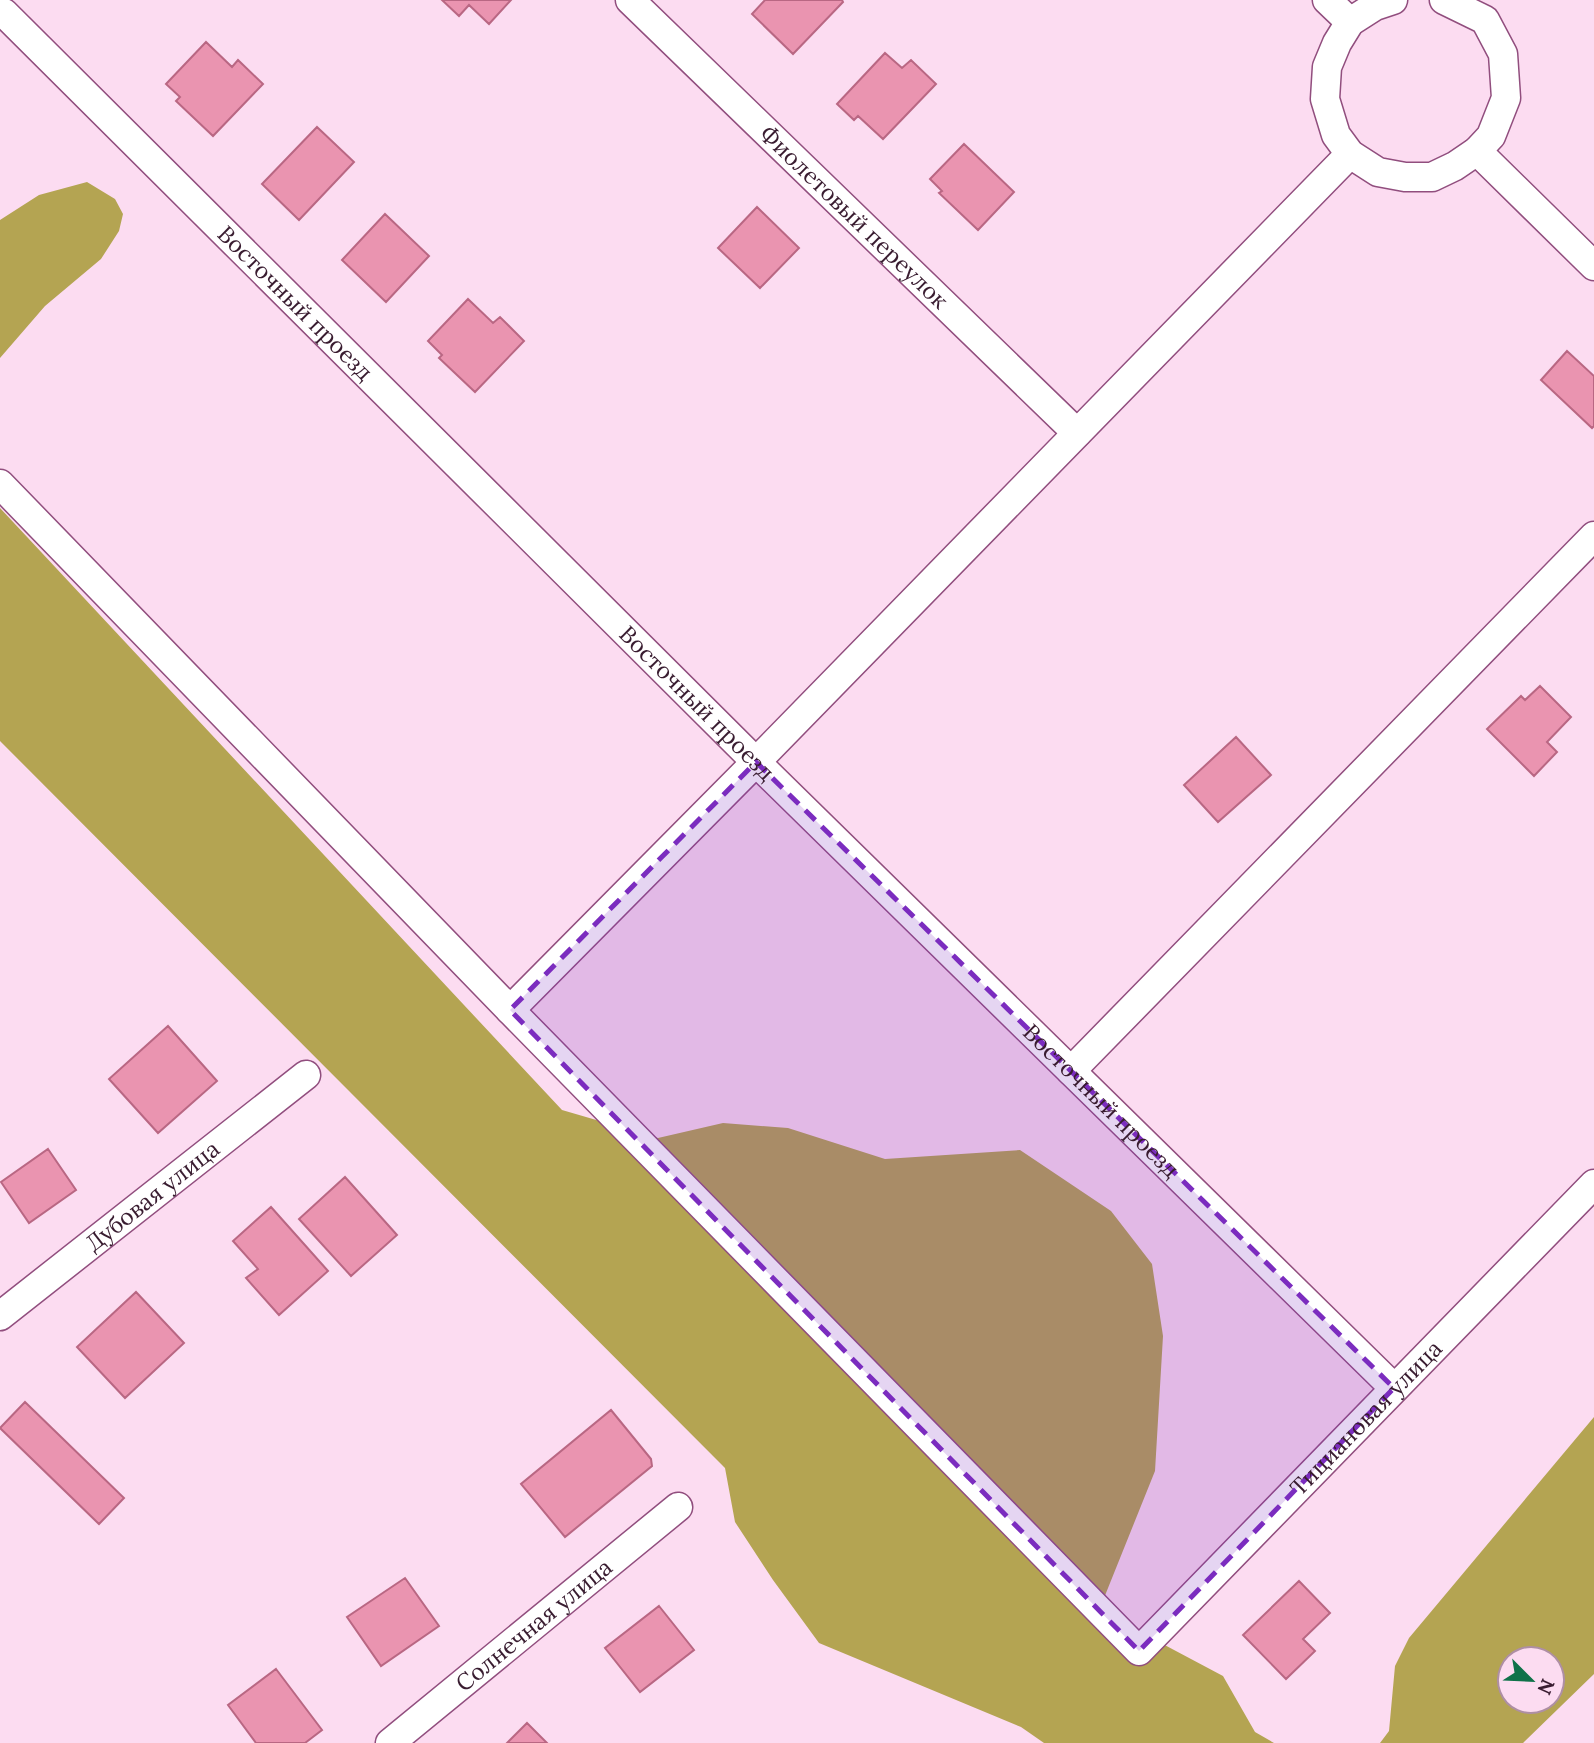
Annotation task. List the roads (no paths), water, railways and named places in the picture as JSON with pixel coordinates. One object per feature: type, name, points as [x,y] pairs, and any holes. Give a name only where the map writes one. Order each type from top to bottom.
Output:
[{"type":"street","name":"Фиолетовый переулок","points":[[630,0],[1077,433]]},
{"type":"street","points":[[1327,0],[1350,22]]},
{"type":"street","points":[[1393,0],[1375,6],[1350,22],[1326,67],[1325,99],[1336,135],[1350,154],[1378,172],[1405,177],[1432,177],[1478,151],[1491,136],[1506,98],[1503,54],[1485,20],[1444,0]]},
{"type":"street","name":"Восточный проезд","points":[[7,10],[756,762],[1394,1388]]},
{"type":"street","points":[[1478,151],[1594,266]]},
{"type":"street","points":[[0,484],[510,1010],[1350,154]]},
{"type":"street","points":[[1071,1071],[1594,536]]},
{"type":"street","name":"Тициановая улица","points":[[510,1010],[1139,1651],[1594,1184]]},
{"type":"street","name":"Дубовая улица","points":[[0,1316],[306,1075]]},
{"type":"street","name":"Солнечная улица","points":[[390,1743],[678,1507]]}]
